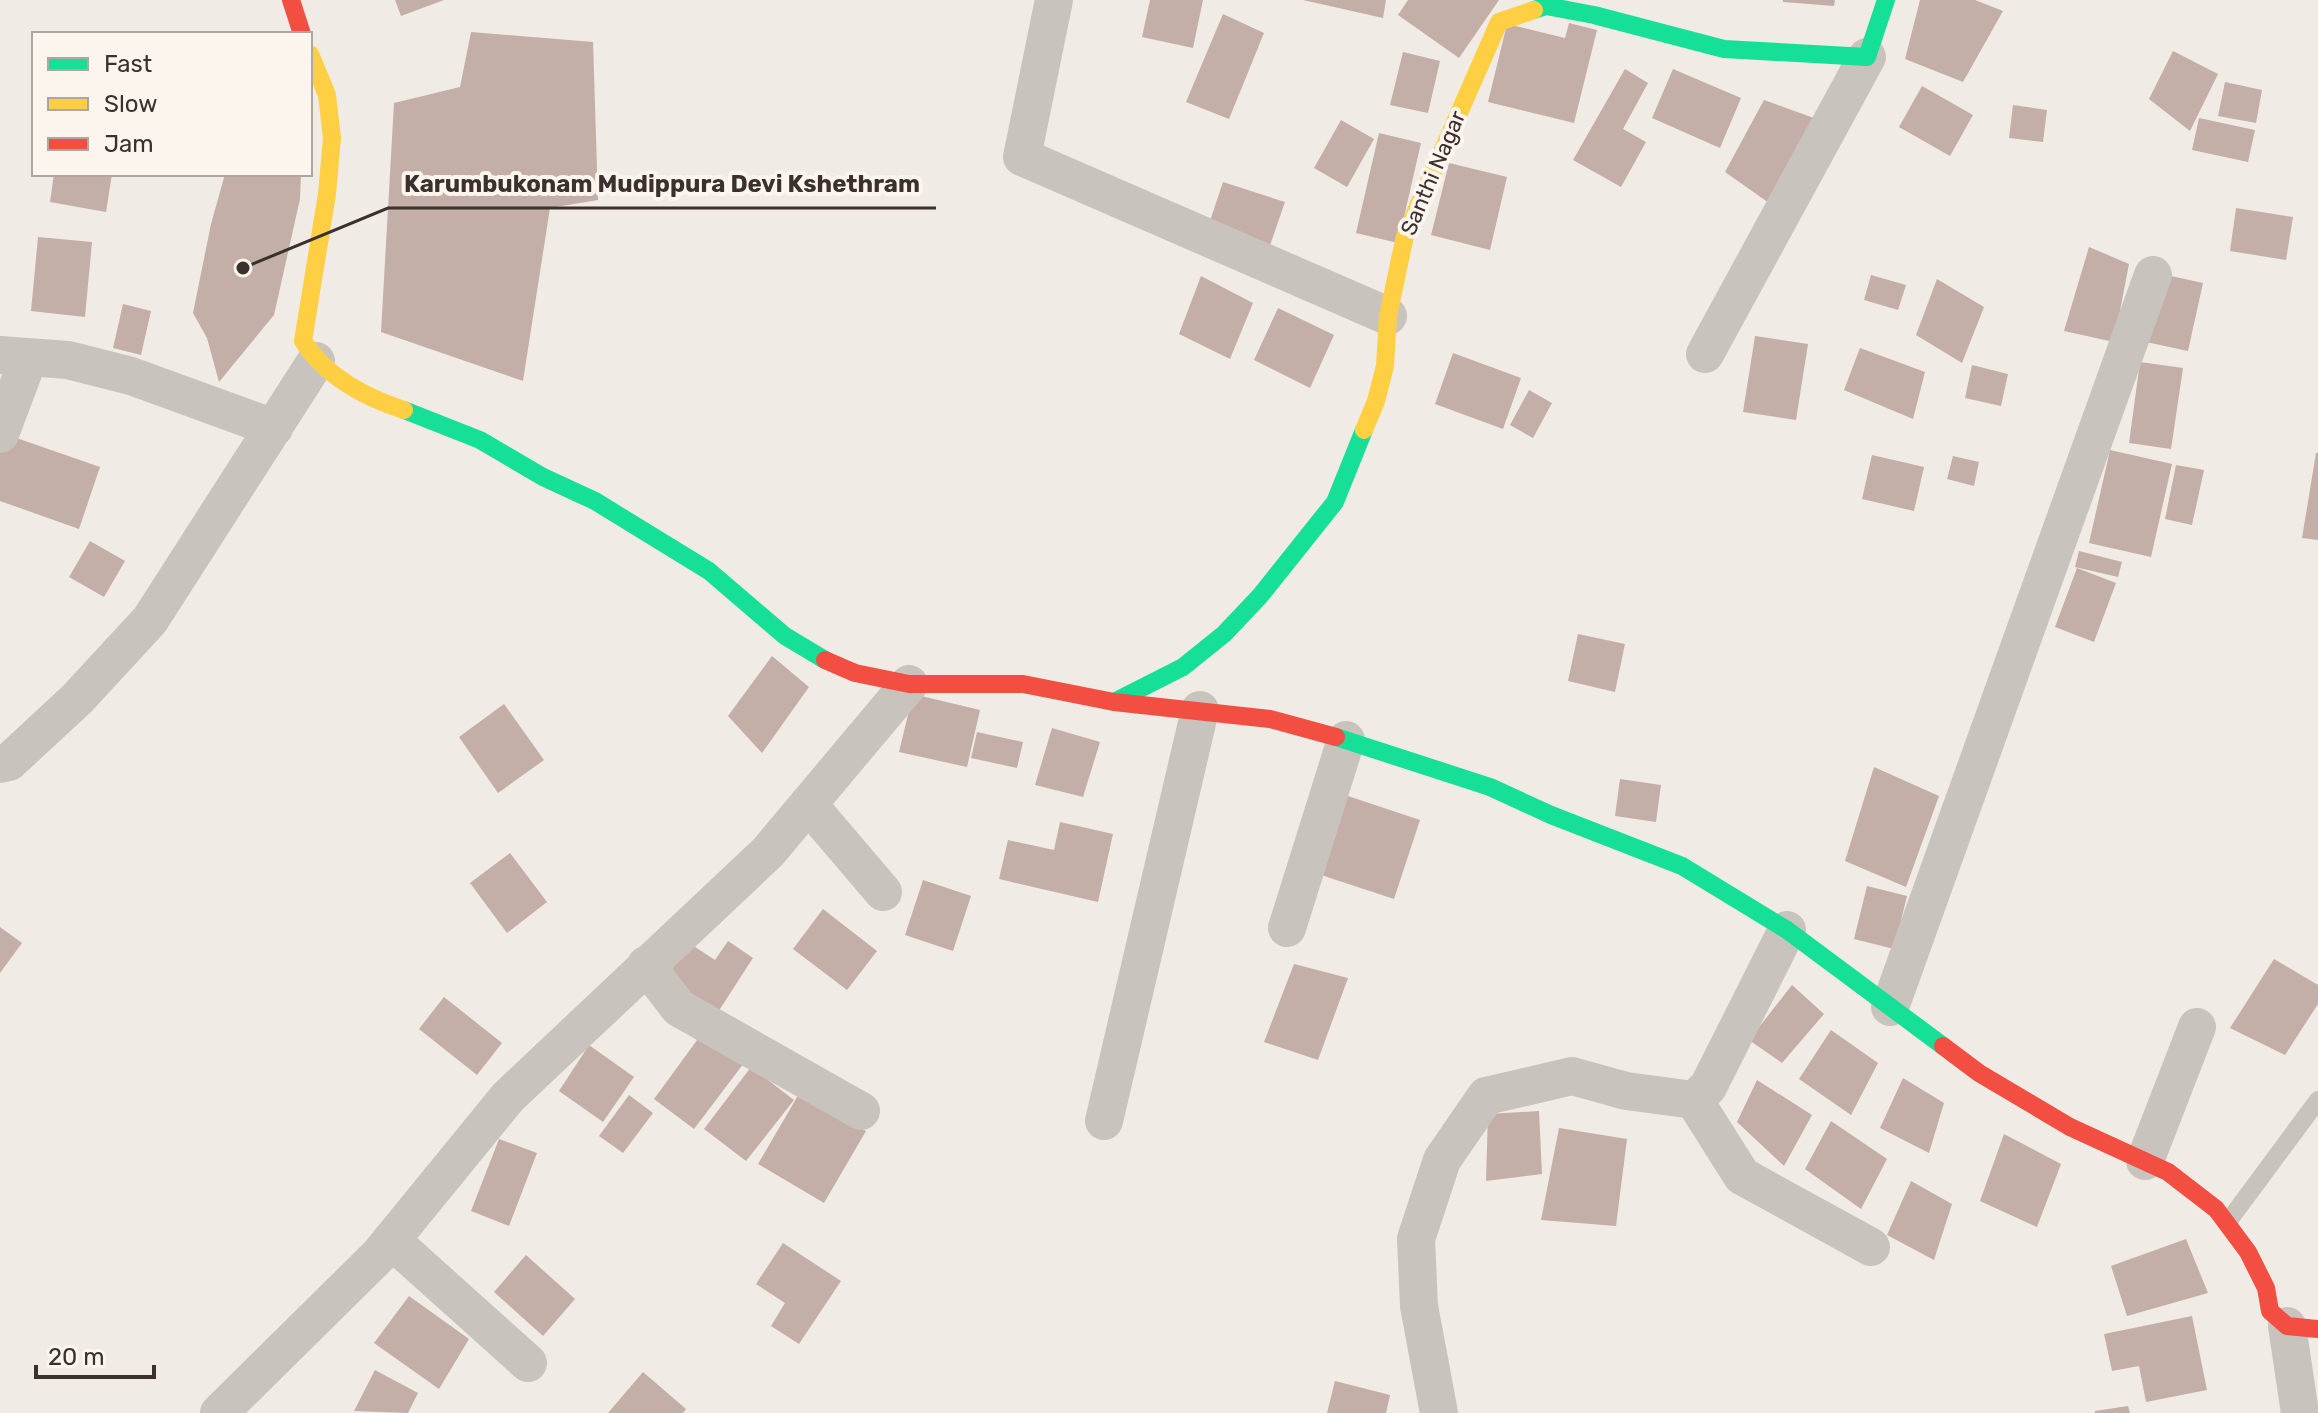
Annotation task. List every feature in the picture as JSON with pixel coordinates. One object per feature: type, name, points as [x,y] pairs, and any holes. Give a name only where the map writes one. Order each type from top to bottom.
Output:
[{"type":"street","points":[[291,0],[301,32]]},
{"type":"street","points":[[1054,0],[1022,157],[1388,316]]},
{"type":"street","points":[[1705,354],[1867,57],[1886,0]]},
{"type":"street","name":"Santhi Nagar","points":[[1114,702],[1183,667],[1224,634],[1260,596],[1335,502],[1376,401],[1385,366],[1388,316],[1405,236],[1499,22],[1546,6],[1594,15],[1724,49],[1867,57]]},
{"type":"street","points":[[312,59],[327,95],[332,138],[327,194],[303,341],[316,361],[379,402],[480,440],[543,477],[595,501],[709,571],[785,636],[834,665],[855,673],[909,684],[1023,684],[1114,702],[1270,719],[1490,787],[1551,815],[1682,866],[1787,930],[1991,1080],[2070,1127],[2145,1161],[2180,1181],[2216,1209],[2248,1252],[2266,1288],[2270,1311],[2302,1327],[2300,1413]]},
{"type":"street","points":[[1890,1007],[2153,275]]},
{"type":"street","points":[[0,434],[15,356],[68,360],[131,376],[274,428]]},
{"type":"street","points":[[0,764],[9,762],[77,699],[150,620],[316,361]]},
{"type":"street","points":[[241,1406],[391,1240],[508,1097],[768,852],[909,684]]},
{"type":"street","points":[[1104,1121],[1200,710]]},
{"type":"street","points":[[1287,928],[1346,740]]},
{"type":"street","points":[[808,804],[883,892]]},
{"type":"street","points":[[1694,1100],[1708,1087],[1787,930]]},
{"type":"street","points":[[646,965],[679,1008],[861,1111]]},
{"type":"street","points":[[2145,1161],[2197,1027]]},
{"type":"street","points":[[1439,1413],[1419,1306],[1416,1239],[1442,1160],[1486,1096],[1572,1076],[1626,1091],[1694,1100]]},
{"type":"street","points":[[1694,1100],[1742,1176],[1871,1247]]},
{"type":"street","points":[[391,1240],[528,1363]]},
{"type":"lane","points":[[2227,1223],[2318,1100]]},
{"type":"building","points":[[395,0],[444,0],[401,16]]},
{"type":"building","points":[[1150,0],[1203,0],[1193,48],[1142,37]]},
{"type":"building","points":[[1303,0],[1386,0],[1383,18]]},
{"type":"building","points":[[1408,0],[1499,0],[1459,58],[1398,15]]},
{"type":"building","points":[[1783,0],[1835,0],[1834,6]]},
{"type":"building","points":[[1920,0],[1975,0],[2003,11],[1963,82],[1905,59]]},
{"type":"building","points":[[1223,14],[1264,33],[1229,119],[1186,102]]},
{"type":"building","points":[[1569,23],[1597,30],[1574,123],[1488,102],[1507,24],[1565,38]]},
{"type":"building","points":[[471,32],[593,42],[598,200],[550,208],[523,381],[381,332],[394,103],[460,87]]},
{"type":"building","points":[[2173,51],[2218,74],[2190,131],[2149,99]]},
{"type":"building","points":[[1403,52],[1440,61],[1428,113],[1390,105]]},
{"type":"building","points":[[1625,69],[1648,83],[1623,129],[1646,142],[1621,187],[1573,160]]},
{"type":"building","points":[[1673,69],[1741,98],[1720,148],[1652,118]]},
{"type":"building","points":[[2225,82],[2262,90],[2256,123],[2218,116]]},
{"type":"building","points":[[1922,86],[1973,115],[1950,156],[1899,127]]},
{"type":"building","points":[[1764,100],[1822,121],[1779,210],[1725,172]]},
{"type":"building","points":[[2013,105],[2047,110],[2043,142],[2009,138]]},
{"type":"building","points":[[2199,118],[2255,130],[2248,162],[2192,150]]},
{"type":"building","points":[[1341,120],[1374,139],[1347,187],[1314,168]]},
{"type":"building","points":[[1379,133],[1421,143],[1398,243],[1356,233]]},
{"type":"building","points":[[1449,163],[1507,177],[1490,250],[1431,235]]},
{"type":"building","points":[[54,176],[112,176],[106,212],[50,202]]},
{"type":"building","points":[[224,176],[301,176],[300,199],[274,315],[219,382],[207,338],[193,313]]},
{"type":"building","points":[[1223,182],[1285,202],[1269,248],[1208,227]]},
{"type":"building","points":[[2236,208],[2293,217],[2286,260],[2230,251]]},
{"type":"building","points":[[38,237],[92,242],[85,317],[31,311]]},
{"type":"building","points":[[2089,247],[2129,264],[2114,342],[2064,331]]},
{"type":"building","points":[[2162,274],[2203,283],[2188,351],[2146,342]]},
{"type":"building","points":[[1871,275],[1906,285],[1898,310],[1864,300]]},
{"type":"building","points":[[1201,276],[1253,303],[1230,359],[1179,334]]},
{"type":"building","points":[[1937,279],[1984,307],[1962,363],[1916,335]]},
{"type":"building","points":[[123,304],[151,311],[141,355],[113,348]]},
{"type":"building","points":[[1278,308],[1334,335],[1310,388],[1254,360]]},
{"type":"building","points":[[1755,336],[1808,344],[1796,420],[1743,412]]},
{"type":"building","points":[[1860,348],[1925,372],[1913,419],[1844,390]]},
{"type":"building","points":[[1453,353],[1521,378],[1503,429],[1435,404]]},
{"type":"building","points":[[2140,362],[2183,368],[2171,449],[2129,443]]},
{"type":"building","points":[[1972,365],[2008,374],[2001,406],[1965,398]]},
{"type":"building","points":[[1529,390],[1552,403],[1533,438],[1510,425]]},
{"type":"building","points":[[5,434],[100,467],[79,529],[0,501],[0,449]]},
{"type":"building","points":[[2110,450],[2172,464],[2151,557],[2089,543]]},
{"type":"building","points":[[2318,453],[2318,540],[2302,538]]},
{"type":"building","points":[[1872,455],[1924,467],[1914,511],[1862,499]]},
{"type":"building","points":[[1953,456],[1979,462],[1974,486],[1947,479]]},
{"type":"building","points":[[2176,465],[2204,470],[2192,525],[2165,519]]},
{"type":"building","points":[[90,541],[125,561],[104,597],[69,577]]},
{"type":"building","points":[[2079,551],[2122,562],[2118,577],[2075,567]]},
{"type":"building","points":[[2077,568],[2116,583],[2094,642],[2055,627]]},
{"type":"building","points":[[1578,634],[1625,644],[1615,692],[1568,681]]},
{"type":"building","points":[[772,656],[809,687],[762,753],[728,716]]},
{"type":"building","points":[[913,694],[980,710],[967,767],[899,752]]},
{"type":"building","points":[[504,704],[544,760],[498,793],[459,737]]},
{"type":"building","points":[[1052,728],[1100,742],[1083,797],[1035,785]]},
{"type":"building","points":[[977,732],[1023,742],[1017,768],[971,758]]},
{"type":"building","points":[[1874,767],[1939,796],[1906,887],[1845,861]]},
{"type":"building","points":[[1620,779],[1661,785],[1656,822],[1615,816]]},
{"type":"building","points":[[1345,795],[1420,820],[1394,899],[1318,874]]},
{"type":"building","points":[[1060,822],[1113,834],[1098,902],[999,879],[1008,840],[1054,850]]},
{"type":"building","points":[[510,853],[547,902],[507,933],[470,883]]},
{"type":"building","points":[[923,880],[971,896],[953,951],[905,935]]},
{"type":"building","points":[[1867,886],[1907,896],[1894,949],[1854,939]]},
{"type":"building","points":[[823,909],[877,951],[847,990],[793,949]]},
{"type":"building","points":[[0,927],[22,943],[0,973]]},
{"type":"building","points":[[728,941],[753,958],[718,1012],[667,977],[689,943],[715,960]]},
{"type":"building","points":[[2274,959],[2318,985],[2318,1004],[2285,1055],[2230,1028]]},
{"type":"building","points":[[1294,964],[1348,978],[1318,1060],[1264,1042]]},
{"type":"building","points":[[1792,985],[1824,1014],[1782,1063],[1749,1040]]},
{"type":"building","points":[[444,997],[502,1043],[477,1075],[419,1029]]},
{"type":"building","points":[[1831,1030],[1878,1063],[1851,1115],[1799,1079]]},
{"type":"building","points":[[703,1032],[744,1063],[694,1129],[654,1099]]},
{"type":"building","points":[[589,1045],[634,1077],[603,1122],[559,1091]]},
{"type":"building","points":[[751,1067],[794,1100],[746,1161],[704,1129]]},
{"type":"building","points":[[1903,1078],[1944,1103],[1929,1153],[1880,1128]]},
{"type":"building","points":[[1757,1080],[1812,1115],[1784,1166],[1737,1122]]},
{"type":"building","points":[[800,1092],[866,1131],[824,1203],[758,1164]]},
{"type":"building","points":[[629,1095],[653,1113],[623,1153],[599,1136]]},
{"type":"building","points":[[1539,1111],[1542,1174],[1486,1181],[1488,1114]]},
{"type":"building","points":[[1831,1121],[1887,1159],[1861,1209],[1805,1169]]},
{"type":"building","points":[[1559,1128],[1627,1139],[1616,1226],[1541,1220]]},
{"type":"building","points":[[2004,1134],[2061,1164],[2037,1227],[1980,1201]]},
{"type":"building","points":[[499,1139],[537,1153],[509,1226],[471,1211]]},
{"type":"building","points":[[1911,1181],[1952,1204],[1934,1260],[1887,1235]]},
{"type":"building","points":[[2186,1239],[2208,1293],[2127,1316],[2111,1266]]},
{"type":"building","points":[[783,1243],[841,1281],[799,1344],[771,1326],[785,1303],[756,1284]]},
{"type":"building","points":[[526,1255],[575,1299],[543,1336],[494,1292]]},
{"type":"building","points":[[409,1296],[469,1339],[439,1389],[374,1343]]},
{"type":"building","points":[[2192,1316],[2207,1390],[2146,1402],[2139,1366],[2112,1371],[2104,1334]]},
{"type":"building","points":[[375,1370],[418,1393],[408,1413],[354,1411]]},
{"type":"building","points":[[643,1372],[686,1409],[683,1413],[608,1413]]},
{"type":"building","points":[[1335,1381],[1390,1395],[1386,1413],[1327,1413]]},
{"type":"building","points":[[2128,1406],[2130,1413],[2095,1413],[2095,1411]]},
{"type":"traffic: fast","points":[[1534,10],[1546,6],[1594,15],[1724,49],[1867,57],[1886,0]]},
{"type":"traffic: fast","points":[[404,410],[480,440],[543,477],[595,501],[709,571],[785,636],[825,660]]},
{"type":"traffic: fast","points":[[1114,702],[1183,667],[1224,634],[1260,596],[1335,502],[1364,430]]},
{"type":"traffic: fast","points":[[1336,737],[1490,787],[1551,815],[1682,866],[1787,930],[1943,1046]]},
{"type":"traffic: slow","points":[[1364,430],[1385,366],[1388,316],[1405,236],[1499,22],[1534,10]]},
{"type":"traffic: slow","points":[[312,59],[327,95],[332,138],[327,194],[303,341],[323,365],[348,384],[404,410]]},
{"type":"traffic: jam","points":[[291,0],[301,32]]},
{"type":"traffic: jam","points":[[825,660],[855,673],[909,684],[1023,684],[1114,702],[1270,719],[1336,737]]},
{"type":"traffic: jam","points":[[1943,1046],[1979,1073],[2070,1127],[2168,1172],[2216,1209],[2248,1252],[2266,1288],[2270,1311],[2287,1326],[2318,1329]]},
{"type":"place","name":"Karumbukonam Mudippura Devi Kshethram","points":[[243,268]]}]
